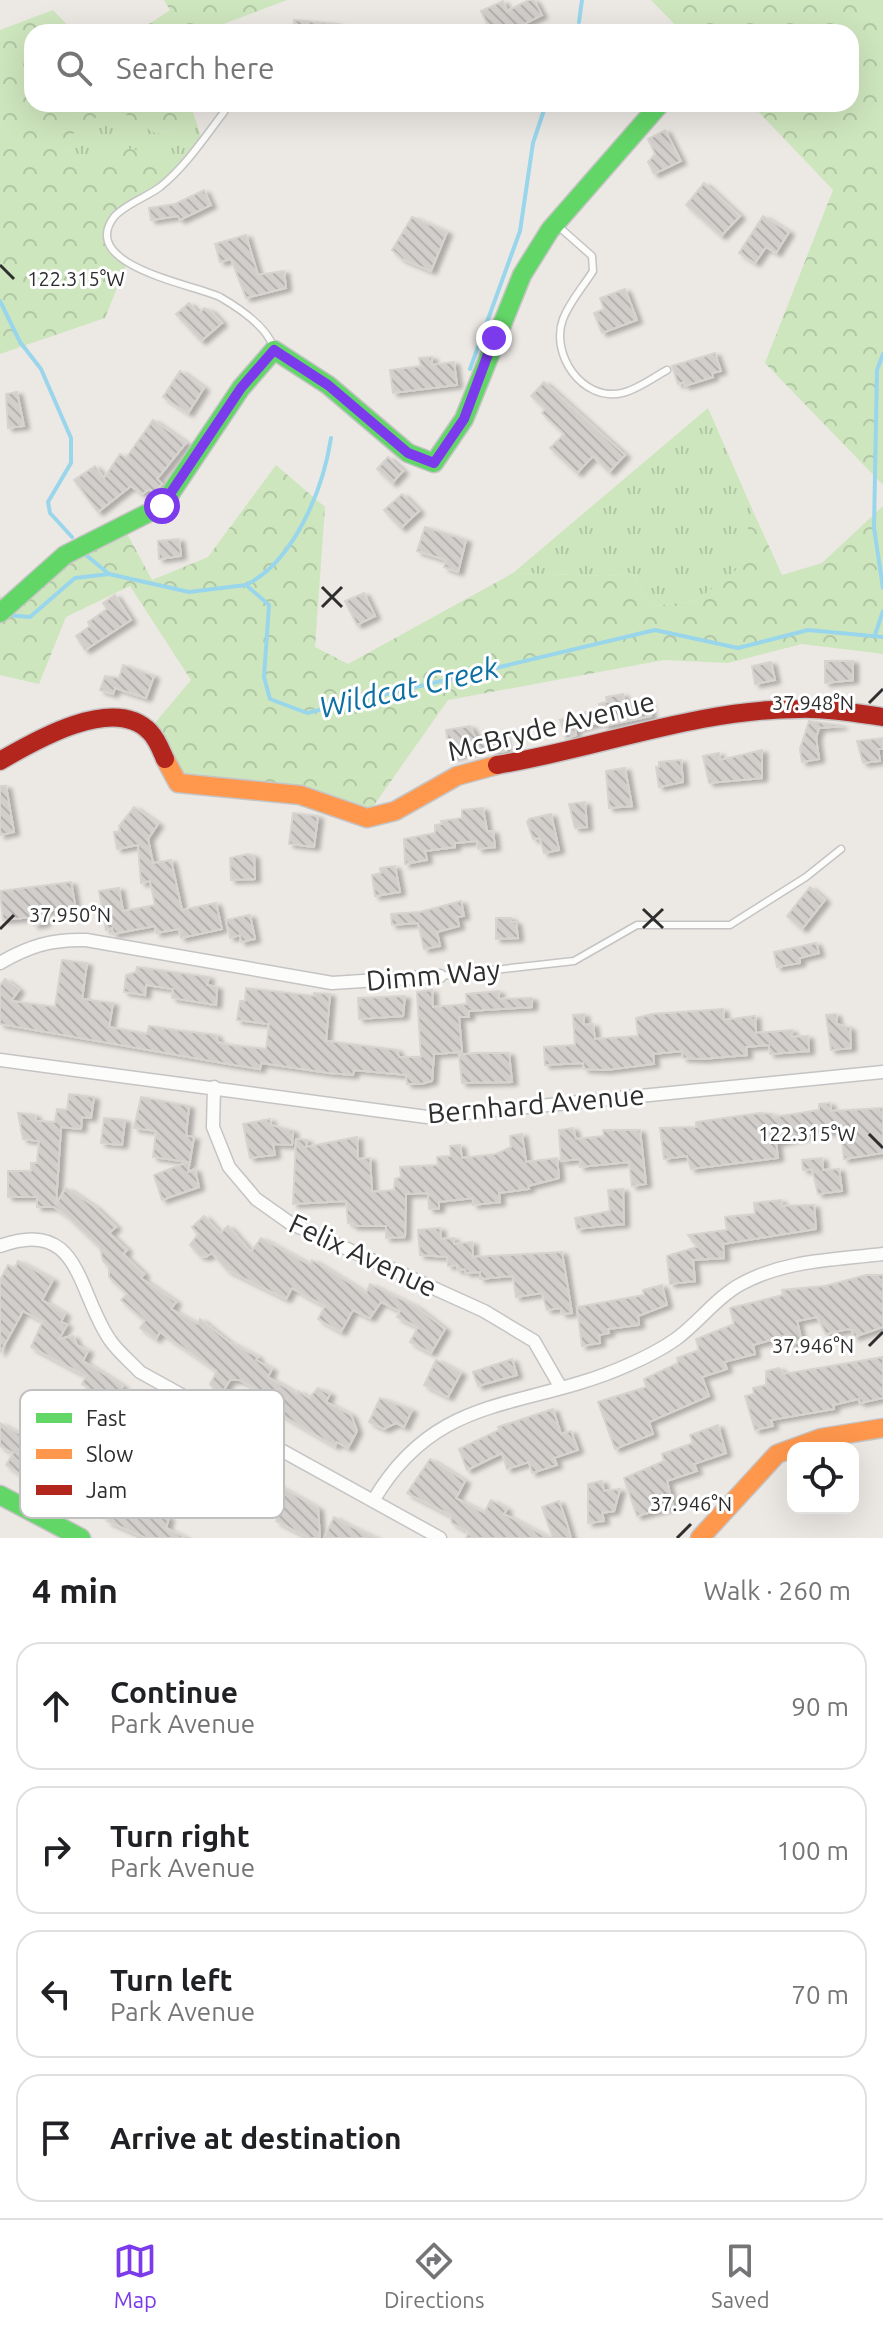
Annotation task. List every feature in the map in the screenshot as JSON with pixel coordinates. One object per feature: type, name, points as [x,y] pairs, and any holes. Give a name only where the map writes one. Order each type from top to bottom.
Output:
[{"type":"street","points":[[5,608],[65,555],[162,506],[241,388],[274,350],[328,385],[408,453],[434,463],[464,419],[522,275],[555,223],[653,112]]},
{"type":"street","name":"McBryde Avenue","points":[[0,761],[40,737],[87,721],[128,720],[149,730],[178,783],[202,789],[315,799],[365,818],[401,811],[440,782],[473,771],[556,756],[645,731],[754,709],[838,707],[883,717]]},
{"type":"street","name":"Dimm Way","points":[[0,963],[26,948],[55,939],[86,940],[332,983],[440,976]]},
{"type":"street","name":"Bernhard Avenue","points":[[0,1060],[427,1117],[883,1072]]},
{"type":"street","name":"Felix Avenue","points":[[214,1087],[213,1127],[229,1167],[256,1199],[290,1223],[484,1311],[534,1341],[561,1388]]},
{"type":"street","points":[[0,1246],[25,1236],[52,1243],[73,1261],[110,1340],[140,1372],[173,1390]]},
{"type":"street","points":[[373,1501],[390,1472],[412,1448],[459,1416],[627,1366],[675,1340],[738,1285],[784,1265],[883,1254]]},
{"type":"street","points":[[700,1538],[723,1521],[765,1464],[783,1450],[813,1440],[883,1428]]},
{"type":"street","points":[[284,1452],[440,1538]]},
{"type":"street","points":[[0,1495],[20,1506]]},
{"type":"street","points":[[43,1518],[81,1538]]},
{"type":"lane","points":[[224,112],[187,161],[160,187],[118,213],[109,230],[110,241],[115,252],[139,271],[194,287],[244,312],[270,338],[274,350]]},
{"type":"lane","points":[[555,223],[592,256],[593,263],[593,271],[562,320],[562,353],[574,375],[597,390],[624,393],[667,370]]},
{"type":"lane","name":"Dimm Way","points":[[440,976],[574,961],[637,925],[730,925],[806,877],[841,849]]},
{"type":"green space","points":[[164,0],[287,0],[223,24],[149,24],[170,10]]},
{"type":"green space","points":[[651,0],[883,0],[883,485],[765,363],[833,190],[759,112],[859,112],[859,24],[674,24]]},
{"type":"green space","points":[[53,10],[66,24],[24,24],[24,112],[104,112],[61,142],[88,172],[118,146],[187,161],[163,184],[115,217],[110,234],[127,263],[105,318],[0,354],[0,30]]},
{"type":"green space","points":[[103,112],[123,112],[156,134],[196,121],[202,140],[187,161],[88,173],[61,142]]},
{"type":"green space","points":[[122,112],[193,112],[196,121],[156,134]]},
{"type":"green space","points":[[708,408],[753,511],[737,570],[696,601],[651,606],[632,573],[607,576],[513,573]]},
{"type":"green space","points":[[276,465],[325,507],[315,647],[348,664],[513,573],[607,576],[632,573],[651,606],[696,601],[736,570],[753,511],[782,575],[822,563],[883,506],[883,654],[802,644],[728,663],[664,660],[448,700],[365,818],[315,799],[178,783],[149,730],[191,680],[130,586],[66,617],[39,684],[0,675],[0,595],[9,606],[65,555],[123,526],[152,580],[208,557]]},
{"type":"building","points":[[534,0],[542,15],[524,24],[487,24],[481,11],[503,1],[507,11]]},
{"type":"building","points":[[294,20],[338,24],[294,24]]},
{"type":"building","points":[[665,130],[681,161],[654,174],[648,162],[655,154],[648,139]]},
{"type":"building","points":[[704,183],[740,216],[721,236],[686,205]]},
{"type":"building","points":[[204,190],[211,205],[180,220],[178,216],[151,220],[149,208],[175,204]]},
{"type":"building","points":[[763,216],[789,232],[776,253],[766,247],[755,263],[739,253]]},
{"type":"building","points":[[412,217],[447,232],[431,271],[402,259],[392,250]]},
{"type":"building","points":[[246,235],[258,275],[284,271],[286,288],[246,298],[231,259],[220,262],[215,244]]},
{"type":"building","points":[[625,289],[637,320],[602,333],[594,313],[604,309],[600,298]]},
{"type":"building","points":[[189,303],[199,314],[204,308],[211,311],[222,323],[201,341],[176,314]]},
{"type":"building","points":[[715,353],[721,371],[712,373],[713,377],[685,386],[684,382],[678,384],[672,366]]},
{"type":"building","points":[[432,357],[432,365],[454,362],[457,385],[393,393],[390,370],[421,366],[419,358]]},
{"type":"building","points":[[180,371],[204,388],[188,413],[163,397]]},
{"type":"building","points":[[544,382],[625,455],[609,472],[593,456],[577,473],[550,448],[564,434],[542,413],[545,409],[531,396]]},
{"type":"building","points":[[17,392],[24,426],[8,428],[6,394]]},
{"type":"building","points":[[153,420],[186,443],[157,479],[162,484],[154,493],[150,489],[142,494],[131,486],[98,512],[74,480],[95,466],[104,478],[120,454],[126,458]]},
{"type":"building","points":[[388,457],[403,471],[392,483],[377,469]]},
{"type":"building","points":[[402,494],[419,511],[401,528],[384,510]]},
{"type":"building","points":[[425,527],[466,540],[458,572],[444,567],[446,560],[417,551]]},
{"type":"building","points":[[179,539],[181,556],[159,559],[158,541]]},
{"type":"building","points":[[364,593],[375,616],[357,625],[345,601]]},
{"type":"building","points":[[115,595],[131,620],[85,650],[76,636],[90,626],[88,622],[107,609],[103,603]]},
{"type":"building","points":[[825,661],[853,661],[853,680],[825,683]]},
{"type":"building","points":[[771,662],[775,680],[755,684],[752,666]]},
{"type":"building","points":[[123,665],[154,676],[146,698],[115,688],[113,694],[100,690],[105,676],[119,678]]},
{"type":"building","points":[[623,694],[625,706],[648,700],[651,716],[604,726],[603,721],[575,729],[576,735],[566,739],[560,720],[600,708],[599,704],[607,702],[606,697]]},
{"type":"building","points":[[809,721],[843,726],[819,728],[816,738],[819,759],[802,762],[800,749]]},
{"type":"building","points":[[470,726],[476,738],[503,733],[506,751],[492,753],[491,747],[451,757],[446,730]]},
{"type":"building","points":[[883,738],[883,749],[878,749],[880,761],[863,763],[857,741]]},
{"type":"building","points":[[762,750],[762,778],[709,783],[703,756],[719,753],[720,760]]},
{"type":"building","points":[[681,760],[683,782],[659,787],[656,767],[659,767],[659,762]]},
{"type":"building","points":[[625,768],[632,806],[609,808],[606,771]]},
{"type":"building","points":[[0,786],[6,786],[14,832],[0,835]]},
{"type":"building","points":[[585,802],[587,827],[575,828],[569,804]]},
{"type":"building","points":[[134,807],[158,824],[148,839],[153,863],[171,860],[182,910],[216,903],[222,929],[181,938],[179,929],[156,933],[155,926],[113,934],[112,928],[106,930],[99,891],[119,888],[123,911],[155,905],[150,881],[141,883],[138,845],[117,849],[114,832],[120,831],[119,826]]},
{"type":"building","points":[[483,808],[487,831],[493,831],[495,847],[478,849],[477,841],[455,843],[455,847],[425,851],[427,860],[405,864],[404,839],[435,833],[435,825],[442,824],[441,821],[462,818],[462,810]]},
{"type":"building","points":[[293,813],[318,816],[314,847],[289,844]]},
{"type":"building","points":[[551,814],[559,850],[544,853],[540,838],[533,839],[527,822]]},
{"type":"building","points":[[248,854],[254,856],[255,879],[231,880],[230,858]]},
{"type":"building","points":[[395,866],[400,892],[375,896],[372,875],[381,873],[380,868]]},
{"type":"building","points":[[71,882],[76,910],[64,913],[63,908],[43,912],[45,923],[34,925],[33,917],[3,920],[0,891]]},
{"type":"building","points":[[810,887],[825,900],[802,929],[787,916]]},
{"type":"building","points":[[461,901],[464,916],[457,917],[459,926],[437,932],[440,946],[424,949],[418,923],[392,925],[391,914],[420,912]]},
{"type":"building","points":[[250,915],[255,939],[241,942],[240,935],[230,938],[226,920]]},
{"type":"building","points":[[496,918],[511,918],[511,922],[516,922],[518,938],[496,939]]},
{"type":"building","points":[[816,943],[819,953],[800,958],[800,963],[777,967],[774,952]]},
{"type":"building","points":[[62,960],[87,963],[82,999],[113,1003],[109,1027],[147,1034],[149,1026],[216,1035],[218,1042],[266,1049],[269,1024],[237,1020],[240,1001],[245,1001],[246,988],[314,996],[314,993],[330,994],[326,1041],[397,1050],[399,1057],[421,1057],[417,992],[432,990],[433,1007],[467,1004],[466,994],[499,991],[499,999],[532,998],[532,1007],[469,1011],[469,1017],[459,1017],[462,1052],[434,1054],[432,1081],[421,1084],[407,1084],[406,1075],[354,1070],[353,1075],[261,1063],[260,1069],[0,1024],[0,985],[5,979],[19,990],[11,1001],[55,1007]]},
{"type":"building","points":[[137,967],[209,977],[207,985],[217,987],[216,1005],[172,998],[173,989],[146,985],[145,995],[124,992],[126,975],[136,972]]},
{"type":"building","points":[[405,996],[403,1016],[359,1019],[358,998]]},
{"type":"building","points":[[723,1009],[724,1020],[755,1016],[756,1033],[792,1030],[792,1037],[808,1036],[809,1051],[770,1054],[769,1045],[746,1047],[747,1055],[702,1059],[683,1058],[682,1051],[653,1054],[654,1064],[606,1070],[584,1069],[583,1063],[545,1065],[544,1047],[575,1045],[573,1015],[584,1014],[584,1025],[593,1024],[595,1039],[638,1036],[636,1018],[652,1014]]},
{"type":"building","points":[[836,1014],[837,1024],[850,1028],[851,1048],[831,1050],[826,1015]]},
{"type":"building","points":[[509,1053],[512,1082],[462,1083],[459,1055]]},
{"type":"building","points":[[69,1094],[94,1097],[91,1118],[82,1117],[81,1129],[61,1127],[56,1204],[66,1188],[95,1207],[116,1227],[109,1233],[127,1250],[123,1254],[144,1274],[141,1278],[176,1302],[171,1309],[197,1324],[200,1319],[229,1342],[258,1357],[256,1360],[272,1369],[268,1377],[309,1398],[318,1388],[330,1394],[326,1402],[351,1415],[357,1431],[348,1448],[337,1442],[335,1446],[284,1416],[284,1390],[258,1390],[240,1380],[230,1380],[224,1390],[213,1388],[210,1384],[217,1371],[160,1332],[156,1339],[140,1328],[145,1321],[121,1300],[127,1294],[109,1277],[109,1267],[103,1261],[100,1248],[67,1216],[54,1207],[37,1207],[37,1197],[8,1197],[8,1171],[31,1171],[31,1163],[37,1163],[39,1141],[23,1139],[18,1113],[35,1115],[36,1121],[55,1122],[57,1109],[67,1110]]},
{"type":"building","points":[[141,1097],[189,1106],[186,1136],[194,1137],[188,1172],[195,1169],[199,1187],[162,1200],[154,1175],[188,1162],[153,1157],[156,1131],[134,1128]]},
{"type":"building","points":[[830,1103],[831,1111],[883,1108],[883,1153],[844,1159],[841,1130],[826,1132],[826,1128],[805,1130],[806,1136],[776,1143],[778,1158],[691,1169],[687,1156],[664,1159],[660,1128],[696,1127],[696,1122],[760,1113],[772,1114],[773,1117],[794,1114],[819,1110],[819,1104]]},
{"type":"building","points":[[104,1118],[125,1120],[122,1145],[101,1143]]},
{"type":"building","points":[[270,1119],[271,1125],[293,1131],[292,1145],[273,1144],[275,1155],[250,1158],[243,1124]]},
{"type":"building","points":[[573,1128],[576,1139],[604,1136],[603,1130],[640,1130],[646,1184],[632,1186],[629,1162],[580,1167],[580,1159],[561,1161],[559,1130]]},
{"type":"building","points":[[522,1134],[526,1162],[557,1158],[559,1178],[528,1186],[529,1189],[499,1193],[500,1202],[473,1205],[473,1198],[439,1202],[439,1209],[429,1209],[428,1193],[406,1194],[405,1237],[386,1238],[386,1226],[353,1226],[353,1223],[348,1223],[346,1201],[293,1204],[296,1139],[307,1140],[306,1147],[357,1137],[358,1159],[370,1158],[372,1192],[394,1190],[395,1179],[401,1177],[400,1167],[438,1165],[437,1157],[451,1156],[450,1146],[460,1145],[462,1158],[496,1154],[511,1147],[510,1136]]},
{"type":"building","points":[[822,1158],[823,1170],[839,1169],[842,1191],[818,1194],[812,1169],[803,1170],[802,1160]]},
{"type":"building","points":[[623,1189],[624,1224],[577,1229],[575,1218],[610,1211],[608,1190]]},
{"type":"building","points":[[781,1200],[782,1206],[814,1205],[816,1229],[723,1244],[724,1258],[693,1260],[695,1281],[670,1284],[667,1256],[697,1247],[688,1235],[727,1230],[725,1217],[755,1214],[754,1203]]},
{"type":"building","points":[[204,1216],[220,1233],[228,1226],[251,1252],[261,1238],[310,1265],[312,1260],[366,1293],[370,1284],[415,1306],[445,1329],[431,1353],[410,1342],[418,1327],[397,1317],[400,1311],[381,1302],[370,1318],[353,1310],[341,1332],[318,1319],[325,1306],[292,1288],[286,1299],[227,1270],[212,1253],[206,1257],[200,1256],[190,1245],[198,1234],[192,1227]]},
{"type":"building","points":[[440,1228],[441,1239],[454,1238],[454,1244],[472,1242],[473,1257],[562,1252],[572,1313],[562,1314],[561,1308],[547,1310],[542,1293],[516,1297],[513,1276],[480,1279],[480,1272],[466,1273],[465,1269],[457,1270],[457,1265],[448,1266],[447,1257],[420,1255],[418,1230]]},
{"type":"building","points":[[18,1261],[53,1280],[42,1300],[65,1314],[61,1322],[67,1325],[59,1339],[73,1336],[77,1345],[88,1351],[83,1361],[123,1386],[121,1390],[86,1390],[88,1387],[82,1384],[86,1376],[31,1347],[43,1321],[23,1311],[0,1353],[0,1280],[8,1265],[15,1268]]},
{"type":"building","points":[[866,1275],[883,1275],[883,1327],[854,1337],[852,1330],[848,1329],[826,1334],[817,1317],[797,1321],[802,1342],[790,1344],[788,1335],[753,1345],[755,1354],[724,1362],[727,1369],[702,1377],[709,1396],[649,1422],[653,1434],[615,1449],[598,1402],[646,1387],[644,1379],[678,1363],[677,1358],[699,1350],[696,1339],[734,1324],[730,1308],[783,1295],[782,1290],[825,1286]]},
{"type":"building","points":[[662,1285],[667,1305],[638,1316],[639,1325],[608,1329],[609,1333],[599,1335],[600,1343],[582,1346],[577,1307],[644,1295],[643,1290]]},
{"type":"building","points":[[883,1357],[883,1398],[860,1403],[859,1399],[833,1405],[834,1409],[771,1420],[773,1426],[755,1430],[745,1396],[754,1394],[753,1388],[766,1385],[766,1371],[779,1368],[784,1374]]},
{"type":"building","points":[[512,1359],[517,1375],[478,1386],[473,1372]]},
{"type":"building","points":[[436,1360],[461,1373],[448,1397],[424,1385]]},
{"type":"building","points":[[380,1398],[412,1410],[404,1427],[396,1423],[384,1429],[369,1422]]},
{"type":"building","points":[[553,1409],[561,1434],[571,1431],[578,1450],[554,1458],[557,1465],[532,1473],[529,1462],[507,1469],[502,1453],[467,1470],[459,1449],[499,1430],[498,1427]]},
{"type":"building","points":[[0,1423],[20,1434],[20,1474],[6,1465],[13,1453],[0,1446]]},
{"type":"building","points":[[718,1425],[726,1453],[694,1464],[697,1471],[667,1481],[673,1506],[637,1516],[624,1478],[664,1461],[662,1454],[693,1443],[690,1435]]},
{"type":"building","points":[[430,1459],[465,1481],[456,1498],[484,1513],[491,1500],[507,1509],[504,1514],[549,1538],[466,1538],[469,1532],[452,1523],[450,1515],[407,1493]]},
{"type":"building","points":[[602,1481],[604,1491],[620,1489],[614,1511],[602,1513],[604,1521],[588,1523],[588,1484]]},
{"type":"building","points":[[284,1489],[318,1508],[320,1538],[309,1538],[276,1521],[284,1518]]},
{"type":"building","points":[[559,1501],[571,1538],[553,1538],[542,1507]]},
{"type":"building","points":[[334,1517],[348,1525],[376,1538],[324,1538]]},
{"type":"building","points":[[109,1518],[169,1518],[166,1528],[186,1538],[146,1538],[107,1521]]},
{"type":"waterway","points":[[579,22],[582,0]]},
{"type":"waterway","points":[[470,369],[520,231],[533,143],[543,112]]},
{"type":"waterway","points":[[0,301],[20,342],[41,369],[71,438],[71,463],[48,502],[50,513],[72,537]]},
{"type":"waterway","points":[[883,354],[877,370],[874,528],[883,588]]},
{"type":"waterway","points":[[246,585],[278,559],[304,522],[321,480],[331,438]]},
{"type":"waterway","points":[[86,555],[109,574]]},
{"type":"waterway","name":"Wildcat Creek","points":[[6,615],[30,617],[75,578],[109,574],[189,592],[246,585],[269,605],[264,677],[270,699],[307,713],[655,630],[738,648],[808,630],[883,637]]},
{"type":"waterway","points":[[875,635],[883,611]]},
{"type":"traffic: fast","points":[[0,613],[65,555],[162,506],[241,388],[274,350],[328,385],[408,453],[434,463],[464,419],[522,275],[550,230],[653,112]]},
{"type":"traffic: fast","points":[[0,1495],[20,1506]]},
{"type":"traffic: fast","points":[[43,1518],[81,1538]]},
{"type":"traffic: slow","points":[[165,759],[178,783],[300,795],[367,818],[395,811],[457,776],[497,765]]},
{"type":"traffic: slow","points":[[700,1538],[777,1454],[821,1438],[883,1428]]},
{"type":"traffic: jam","points":[[497,765],[685,722],[760,711],[819,709],[883,717]]},
{"type":"traffic: jam","points":[[0,761],[74,725],[116,718],[135,722],[150,732],[165,759]]},
{"type":"route","points":[[162,506],[241,388],[274,350],[328,385],[408,453],[434,463],[464,419],[494,338]]}]
